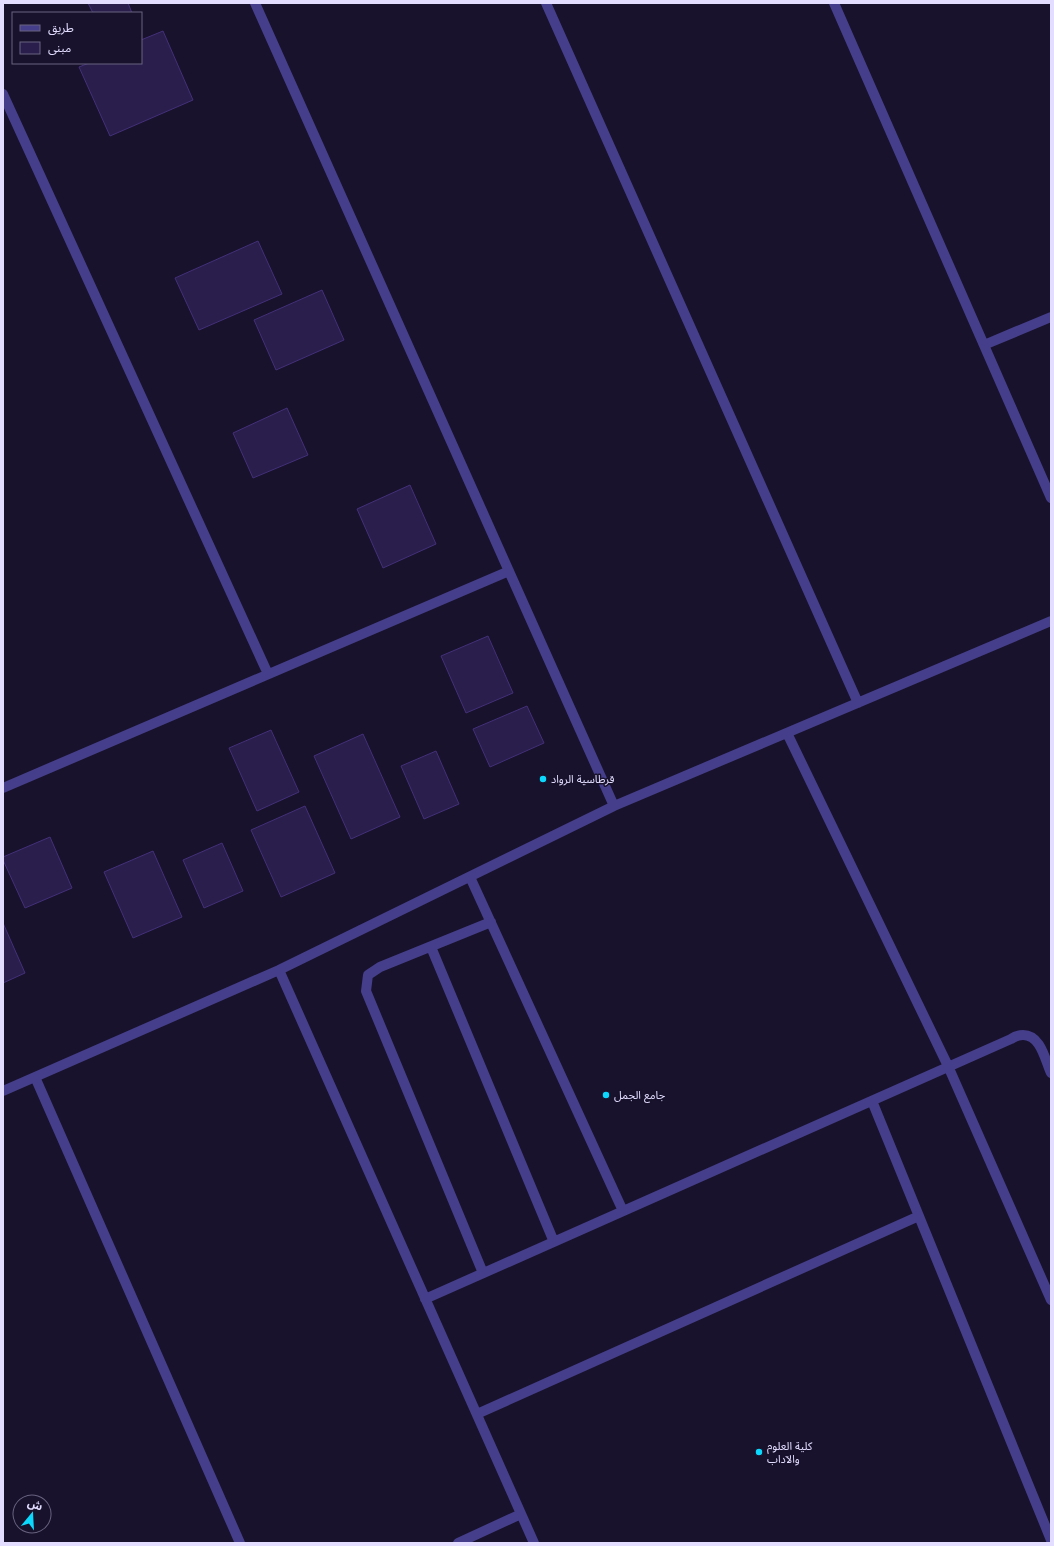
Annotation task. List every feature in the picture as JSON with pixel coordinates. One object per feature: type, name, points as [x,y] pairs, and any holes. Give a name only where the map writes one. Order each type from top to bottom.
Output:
[{"type":"street","points":[[256,3],[614,806]]},
{"type":"street","points":[[546,3],[858,703]]},
{"type":"street","points":[[834,3],[1051,498]]},
{"type":"street","points":[[4,98],[268,674]]},
{"type":"street","points":[[984,345],[1051,317]]},
{"type":"street","points":[[3,788],[509,571]]},
{"type":"street","points":[[3,1091],[279,970],[614,806],[1051,621]]},
{"type":"street","points":[[787,733],[948,1066],[1051,1300]]},
{"type":"street","points":[[470,876],[624,1211]]},
{"type":"street","points":[[483,1273],[366,991],[368,975],[380,967],[491,922]]},
{"type":"street","points":[[431,947],[554,1242]]},
{"type":"street","points":[[279,970],[534,1543]]},
{"type":"street","points":[[425,1299],[1011,1038],[1022,1035],[1032,1037],[1038,1042],[1051,1073]]},
{"type":"street","points":[[35,1077],[240,1543]]},
{"type":"street","points":[[872,1101],[1051,1540]]},
{"type":"street","points":[[477,1414],[919,1216]]},
{"type":"street","points":[[458,1543],[521,1514]]},
{"type":"building","points":[[88,3],[128,3],[132,12],[92,12]]},
{"type":"building","points":[[163,31],[193,100],[110,136],[79,67],[86,64],[142,64],[142,40]]},
{"type":"building","points":[[258,241],[282,294],[199,330],[175,278]]},
{"type":"building","points":[[322,290],[344,340],[276,370],[254,320]]},
{"type":"building","points":[[287,408],[308,455],[253,478],[233,433]]},
{"type":"building","points":[[410,485],[436,544],[383,568],[357,509]]},
{"type":"building","points":[[488,636],[513,693],[466,713],[441,656]]},
{"type":"building","points":[[527,706],[544,743],[490,767],[473,729]]},
{"type":"building","points":[[271,730],[299,792],[257,811],[229,748]]},
{"type":"building","points":[[363,734],[400,817],[351,839],[314,756]]},
{"type":"building","points":[[436,751],[459,804],[424,819],[401,766]]},
{"type":"building","points":[[305,806],[335,873],[281,897],[251,830]]},
{"type":"building","points":[[50,837],[72,888],[25,908],[3,857]]},
{"type":"building","points":[[222,843],[243,891],[204,908],[183,860]]},
{"type":"building","points":[[153,851],[182,917],[133,938],[104,872]]},
{"type":"building","points":[[3,923],[25,973],[3,983]]},
{"type":"place","name":"قرطاسية الرواد","points":[[543,779]]},
{"type":"place","name":"جامع الجمل","points":[[606,1095]]},
{"type":"place","name":"كلية العلوم والآداب","points":[[759,1452]]}]
